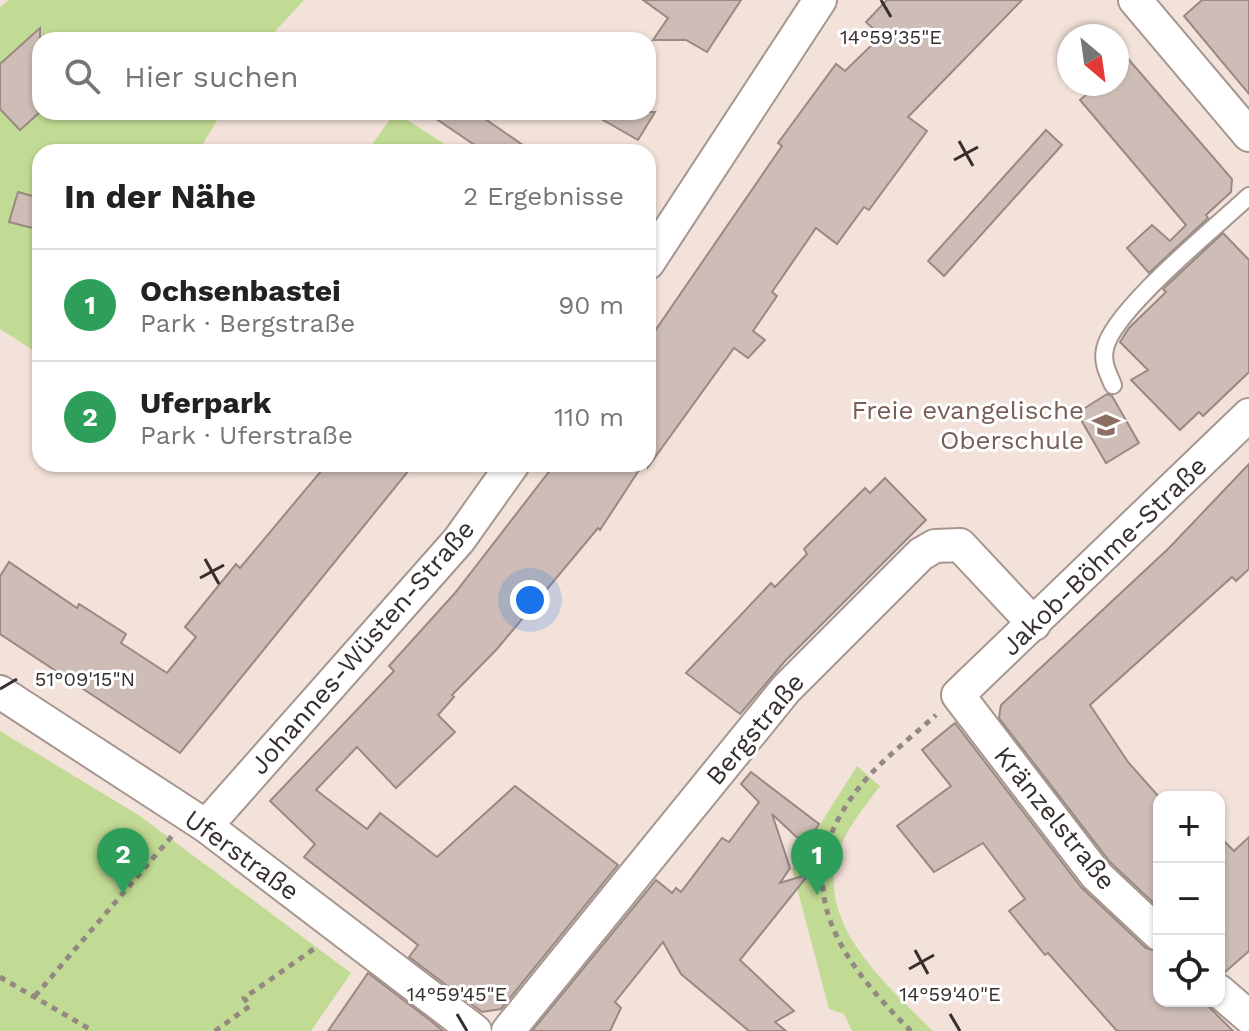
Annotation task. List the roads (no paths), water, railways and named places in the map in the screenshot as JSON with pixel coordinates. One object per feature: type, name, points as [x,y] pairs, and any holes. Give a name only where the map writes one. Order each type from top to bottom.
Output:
[{"type":"street","points":[[656,251],[820,0]]},
{"type":"street","points":[[1135,0],[1246,124]]},
{"type":"street","name":"Jakob-Böhme-Straße","points":[[958,695],[1249,415]]},
{"type":"street","name":"Johannes-Wüsten-Straße","points":[[198,821],[459,540],[507,472]]},
{"type":"street","name":"Bergstraße","points":[[508,1031],[786,689],[921,554],[935,546],[960,545],[1034,624]]},
{"type":"street","name":"Uferstraße","points":[[0,692],[198,821],[475,1031]]},
{"type":"street","name":"Kränzelstraße","points":[[958,695],[1096,875],[1153,928]]},
{"type":"lane","points":[[1113,385],[1104,362],[1110,337],[1176,262],[1249,196]]},
{"type":"place","name":"Freie evangelische Oberschule","points":[[1106,425]]},
{"type":"place","name":"Uferpark","points":[[123,894]]},
{"type":"place","name":"Ochsenbastei","points":[[817,895]]}]
